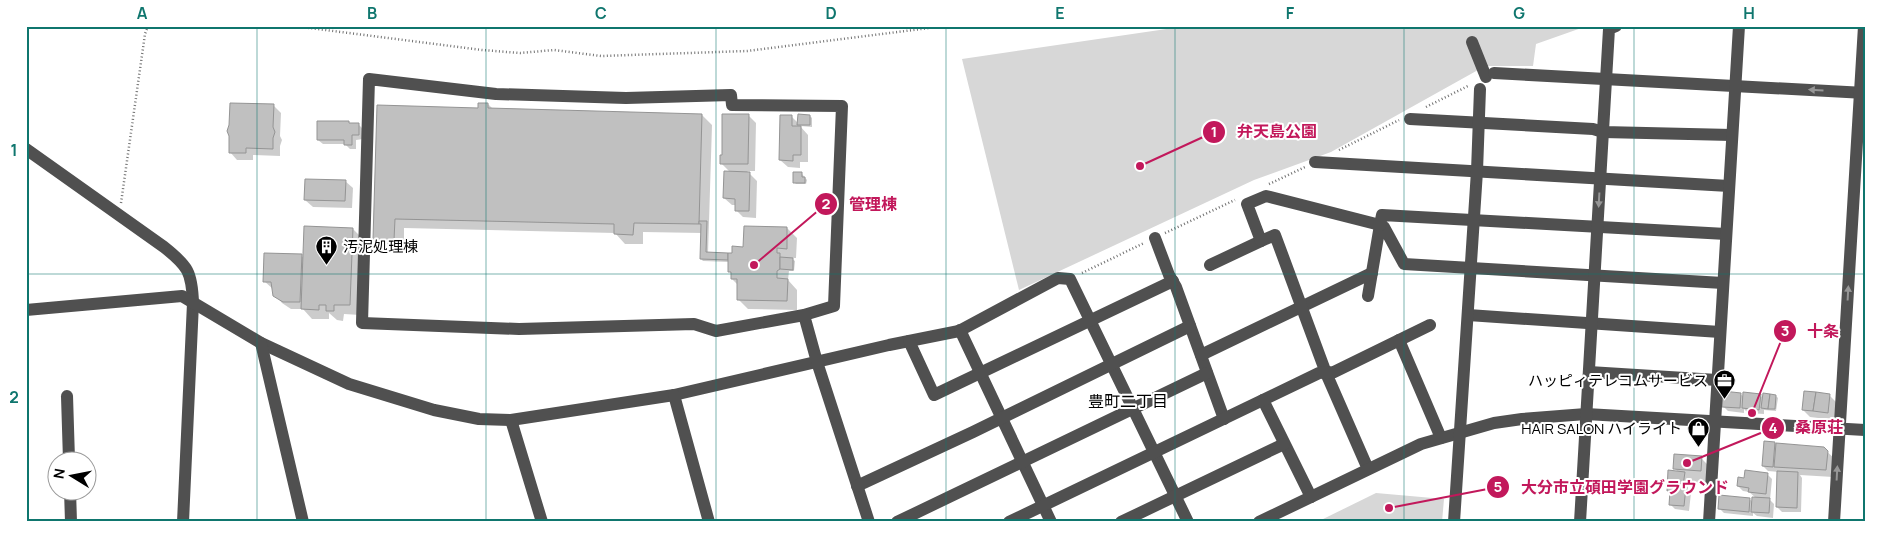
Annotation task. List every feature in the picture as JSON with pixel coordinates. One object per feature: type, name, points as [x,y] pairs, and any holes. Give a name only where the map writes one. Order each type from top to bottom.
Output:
[{"type":"street","points":[[1708,522],[1739,26]]},
{"type":"street","points":[[1834,522],[1862,93],[1864,26]]},
{"type":"street","points":[[1580,522],[1606,79],[1612,28]]},
{"type":"street","points":[[1454,522],[1479,122],[1487,79],[1472,42]]},
{"type":"street","points":[[369,79],[496,94],[626,98],[731,95],[732,105],[842,106],[834,306],[804,315],[716,332],[694,324],[519,329],[362,323],[369,79]]},
{"type":"street","points":[[1487,79],[1606,79],[1862,93]]},
{"type":"street","points":[[1411,116],[1593,129],[1603,132],[1732,135]]},
{"type":"street","points":[[26,149],[181,260],[188,270],[192,285],[193,303],[183,522]]},
{"type":"street","points":[[1315,162],[1729,186]]},
{"type":"street","points":[[1261,241],[1247,204],[1266,196],[1380,225],[1384,227],[1404,264],[1723,283]]},
{"type":"street","points":[[1368,296],[1382,215],[1726,234]]},
{"type":"street","points":[[1210,265],[1275,235],[1326,373],[1368,469]]},
{"type":"street","points":[[1155,238],[1224,419]]},
{"type":"street","points":[[1201,355],[1372,273]]},
{"type":"street","points":[[26,310],[182,296],[260,343],[349,384],[434,410],[479,418],[511,420],[674,395],[960,330],[1058,278],[1070,279],[1188,522]]},
{"type":"street","points":[[909,341],[934,395],[1173,282]]},
{"type":"street","points":[[804,315],[817,362],[869,522]]},
{"type":"street","points":[[1468,315],[1720,332]]},
{"type":"street","points":[[1009,522],[1319,373],[1334,372],[1430,325]]},
{"type":"street","points":[[857,486],[1002,418],[1190,326]]},
{"type":"street","points":[[960,330],[1051,522]]},
{"type":"street","points":[[1399,340],[1441,438]]},
{"type":"street","points":[[260,343],[303,522]]},
{"type":"street","points":[[897,522],[1207,372]]},
{"type":"street","points":[[1589,372],[1717,380]]},
{"type":"street","points":[[674,395],[709,522]]},
{"type":"street","points":[[68,396],[69,450]]},
{"type":"street","points":[[1263,400],[1310,497]]},
{"type":"street","points":[[1260,522],[1421,444],[1494,423],[1586,414],[1865,430]]},
{"type":"street","points":[[511,420],[542,522]]},
{"type":"street","points":[[1120,522],[1284,444]]},
{"type":"street","points":[[70,500],[71,522]]},
{"type":"path","points":[[119,217],[145,34],[148,26]]},
{"type":"path","points":[[294,26],[482,50],[520,53],[554,50],[602,56],[747,51],[944,26]]},
{"type":"path","points":[[1267,185],[1487,79]]},
{"type":"path","points":[[1070,279],[1238,198]]},
{"type":"shaded area","points":[[1187,26],[1587,26],[1536,44],[1533,66],[1487,66],[1331,152],[1254,180],[1019,290],[962,59]]},
{"type":"shaded area","points":[[1376,493],[1444,499],[1442,522],[1317,522]]},
{"type":"building","points":[[230,103],[274,104],[273,127],[275,132],[273,149],[246,148],[246,153],[229,153],[229,136],[227,131]]},
{"type":"building","points":[[478,103],[488,103],[488,108],[702,114],[699,224],[634,223],[633,235],[614,234],[614,224],[395,219],[394,240],[373,239],[377,105],[478,108]]},
{"type":"building","points":[[722,114],[749,114],[748,164],[720,164],[720,155],[722,155]]},
{"type":"building","points":[[798,114],[810,115],[810,125],[797,125]]},
{"type":"building","points":[[780,115],[792,115],[792,126],[801,126],[801,155],[793,155],[793,161],[779,160]]},
{"type":"building","points":[[317,121],[349,121],[349,123],[359,123],[359,135],[352,135],[352,145],[344,145],[344,140],[317,140]]},
{"type":"building","points":[[724,171],[750,172],[749,211],[735,211],[735,199],[723,198]]},
{"type":"building","points":[[793,172],[802,172],[802,177],[805,177],[805,183],[793,183]]},
{"type":"building","points":[[305,179],[346,180],[345,201],[304,200]]},
{"type":"building","points":[[699,221],[707,221],[706,252],[728,253],[728,260],[700,259],[701,224],[699,224]]},
{"type":"building","name":"汚泥処理棟","points":[[304,226],[353,228],[350,305],[334,305],[334,311],[326,311],[326,305],[319,305],[319,310],[301,309]]},
{"type":"building","points":[[744,226],[787,227],[787,249],[777,248],[777,253],[780,253],[780,269],[777,271],[777,278],[788,279],[787,301],[737,300],[737,279],[731,279],[731,272],[728,272],[728,253],[732,253],[732,246],[743,247]]},
{"type":"building","points":[[264,253],[302,254],[300,302],[283,302],[273,296],[271,282],[263,282]]},
{"type":"building","points":[[780,257],[793,258],[793,270],[780,269]]},
{"type":"building","points":[[1723,391],[1741,393],[1740,408],[1722,407]]},
{"type":"building","points":[[1804,391],[1816,392],[1813,411],[1802,410]]},
{"type":"building","points":[[1743,392],[1761,394],[1759,410],[1742,408]]},
{"type":"building","points":[[1816,392],[1830,394],[1828,413],[1813,411]]},
{"type":"building","points":[[1763,393],[1770,394],[1768,409],[1761,408]]},
{"type":"building","points":[[1770,394],[1776,395],[1775,409],[1768,409]]},
{"type":"building","points":[[1764,441],[1775,442],[1773,467],[1762,466]]},
{"type":"building","points":[[1776,443],[1824,447],[1828,451],[1826,470],[1774,467]]},
{"type":"building","points":[[1674,454],[1702,456],[1701,471],[1673,469]]},
{"type":"building","points":[[1668,470],[1685,472],[1683,486],[1686,487],[1684,506],[1669,505],[1670,491],[1667,491]]},
{"type":"building","points":[[1745,470],[1768,473],[1766,494],[1748,492],[1749,488],[1737,486],[1738,477],[1744,478]]},
{"type":"building","points":[[1777,471],[1798,472],[1797,508],[1776,507]]},
{"type":"building","points":[[1719,495],[1750,498],[1749,512],[1718,509]]},
{"type":"building","points":[[1752,497],[1770,498],[1769,513],[1751,512]]},
{"type":"place","name":"弁天島公園","points":[[1140,166]]},
{"type":"place","name":"管理棟","points":[[754,265]]},
{"type":"place","name":"汚泥処理棟","points":[[327,266]]},
{"type":"place","name":"ハッピィテレコムサービス","points":[[1724,400]]},
{"type":"place","name":"十条","points":[[1752,413]]},
{"type":"place","name":"HAIR SALON ハイライト","points":[[1698,448]]},
{"type":"place","name":"桑原荘","points":[[1687,463]]},
{"type":"place","name":"大分市立碩田学園グラウンド","points":[[1389,508]]},
{"type":"district","name":"豊町二丁目","points":[[1128,401]]}]
